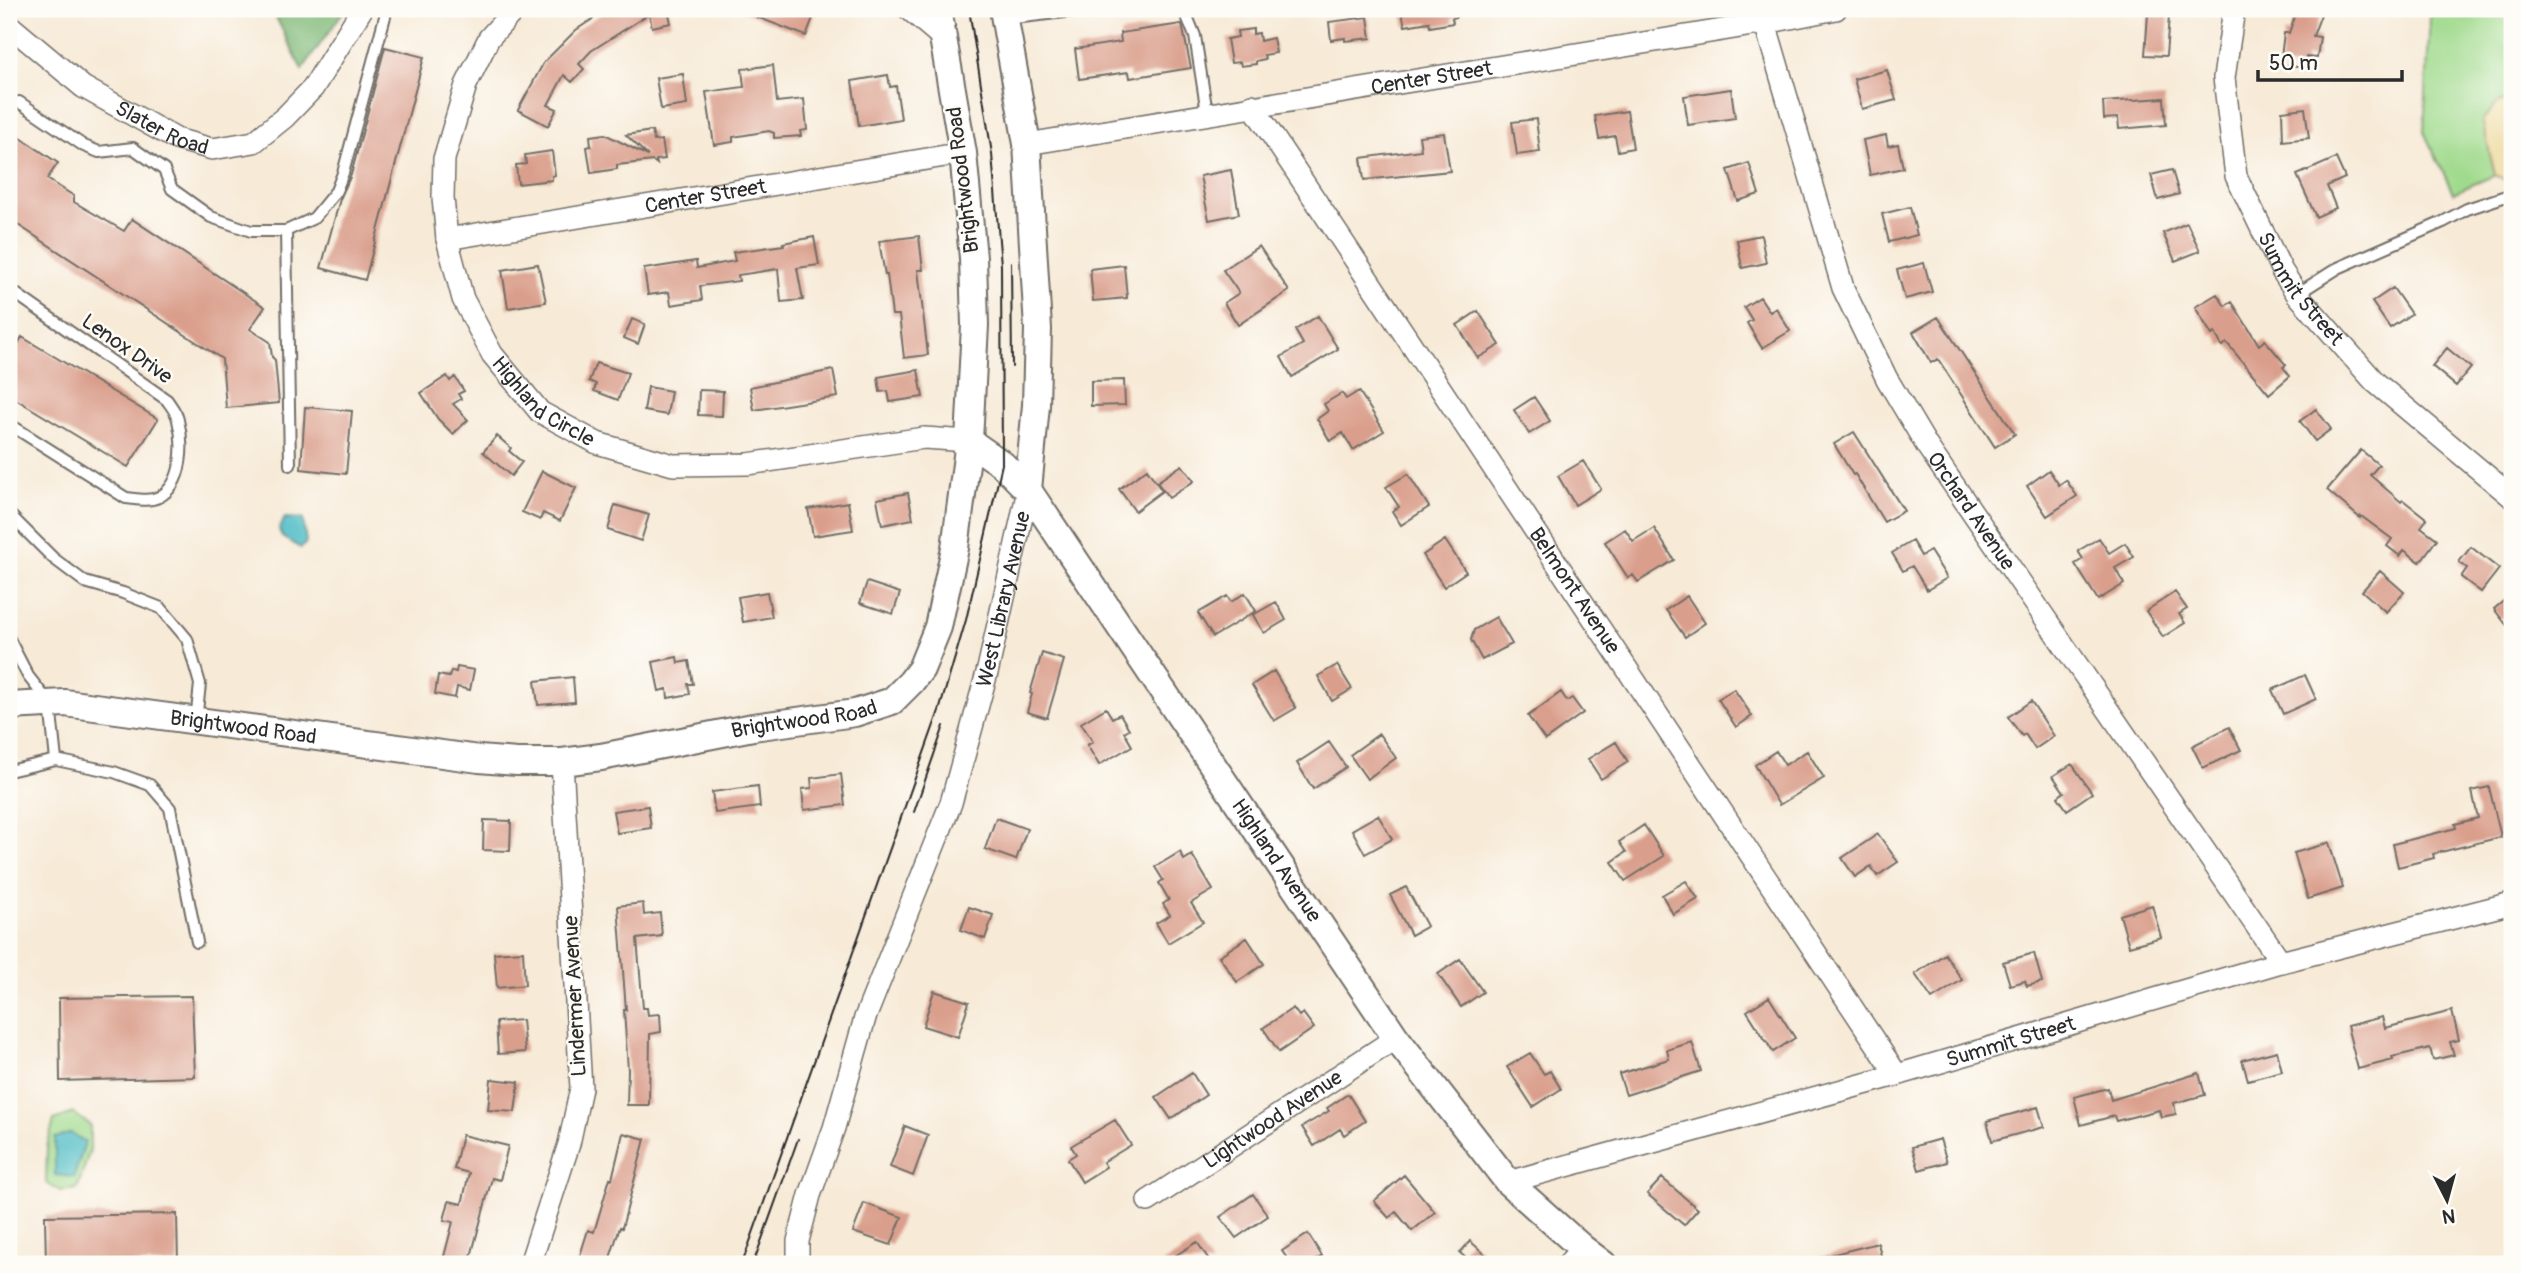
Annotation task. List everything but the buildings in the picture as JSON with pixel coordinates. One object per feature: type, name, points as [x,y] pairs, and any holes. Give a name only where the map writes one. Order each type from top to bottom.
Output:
[{"type":"street","name":"Slater Road","points":[[9,25],[83,87],[176,139],[212,149],[254,142],[285,117],[313,88],[362,9]]},
{"type":"street","name":"Highland Circle","points":[[515,9],[489,38],[467,85],[444,159],[443,198],[447,239],[463,299],[492,354],[540,412],[597,443],[673,465],[748,464],[924,438],[969,440]]},
{"type":"street","points":[[909,9],[943,38]]},
{"type":"street","name":"Brightwood Road","points":[[9,706],[65,704],[479,759],[562,762],[601,757],[753,727],[855,713],[892,701],[921,669],[938,627],[956,548],[969,440],[975,325],[973,258],[963,153],[938,9]]},
{"type":"street","name":"Center Street","points":[[1027,144],[1764,16],[1836,9]]},
{"type":"street","name":"Summit Street","points":[[2234,9],[2224,78],[2236,176],[2282,271],[2297,294],[2375,383],[2512,497]]},
{"type":"street","name":"West Library Avenue","points":[[798,1264],[798,1241],[865,1018],[951,803],[988,668],[1028,490],[1036,405],[1038,329],[1027,144],[1004,14]]},
{"type":"street","name":"Orchard Avenue","points":[[1764,16],[1843,288],[1887,379],[1927,446],[2281,962]]},
{"type":"street","name":"Belmont Avenue","points":[[1252,105],[1897,1075]]},
{"type":"street","name":"Center Street","points":[[447,239],[963,153]]},
{"type":"street","name":"Highland Avenue","points":[[969,440],[1003,464],[1028,490],[1396,1038],[1508,1182],[1575,1256],[1603,1264]]},
{"type":"street","name":"Lindermer Avenue","points":[[530,1264],[569,1144],[581,1088],[562,762]]},
{"type":"street","name":"Summit Street","points":[[1508,1182],[1897,1075],[2281,962],[2512,903]]},
{"type":"street","name":"Lightwood Avenue","points":[[1148,1201],[1396,1038]]},
{"type":"lane","points":[[19,102],[84,146],[99,152],[133,148],[164,170],[172,189],[211,217],[251,231],[286,232],[314,218],[335,191],[387,9]]},
{"type":"lane","points":[[1004,14],[1091,9]]},
{"type":"lane","points":[[1184,9],[1195,36],[1207,113]]},
{"type":"lane","points":[[2297,294],[2338,268],[2468,209],[2512,194]]},
{"type":"lane","points":[[286,232],[290,464]]},
{"type":"lane","name":"Lenox Drive","points":[[9,289],[167,400],[178,418],[180,465],[175,482],[160,496],[145,500],[126,498],[9,424]]},
{"type":"lane","points":[[9,514],[53,558],[85,582],[161,608],[187,639],[200,684],[196,721]]},
{"type":"lane","points":[[9,639],[28,676],[50,704],[56,760]]},
{"type":"lane","points":[[9,771],[56,760],[114,772],[150,785],[170,808],[197,942]]},
{"type":"green space","points":[[272,9],[345,9],[302,70]]},
{"type":"green space","points":[[2442,9],[2512,9],[2512,182],[2510,178],[2504,180],[2495,175],[2453,193],[2424,132],[2430,15]]},
{"type":"green space","points":[[73,1113],[90,1125],[90,1150],[77,1189],[60,1191],[46,1183],[47,1147],[54,1120]]},
{"type":"sand","points":[[2512,97],[2512,177],[2504,180],[2495,175],[2482,120],[2497,104]]},
{"type":"water","points":[[285,518],[303,519],[306,543],[301,548],[282,537],[279,529]]},
{"type":"water","points":[[71,1133],[85,1142],[74,1177],[55,1175],[55,1138]]},
{"type":"tram line","points":[[742,1264],[940,708],[966,620],[1002,464],[1001,265],[992,154],[969,9]]},
{"type":"tram line","points":[[1011,262],[1012,367]]},
{"type":"tram line","points":[[914,812],[944,726]]},
{"type":"tram line","points":[[753,1264],[798,1139]]}]
